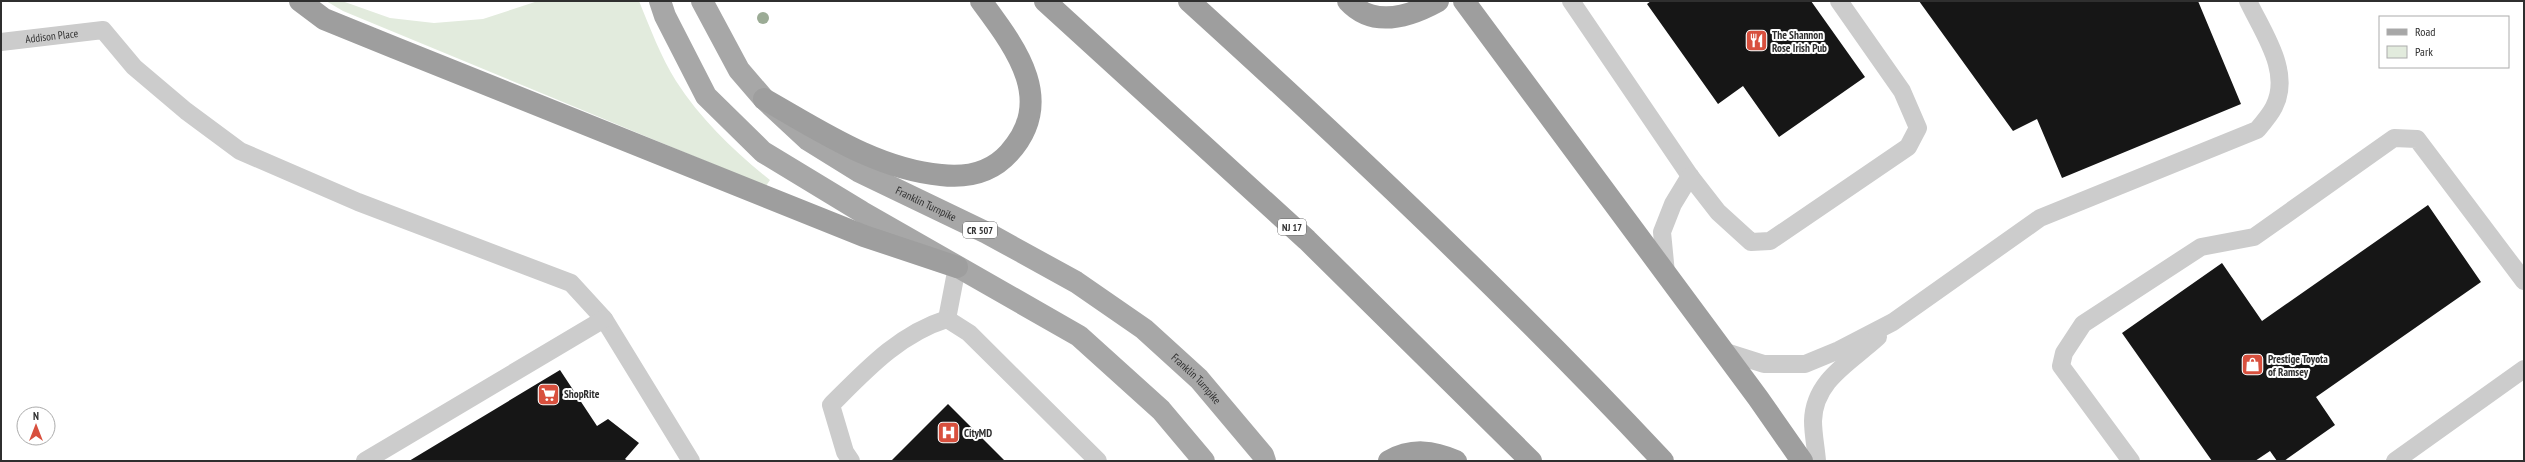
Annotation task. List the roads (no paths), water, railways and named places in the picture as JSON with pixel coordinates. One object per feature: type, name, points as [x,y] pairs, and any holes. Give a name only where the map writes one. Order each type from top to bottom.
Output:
[{"type":"highway","points":[[300,1],[324,19],[407,53],[864,236],[957,267]]},
{"type":"highway","points":[[764,99],[837,140],[884,162],[940,175],[977,175],[1001,162],[1021,140],[1032,110],[1027,80],[1014,46],[981,1]]},
{"type":"highway","name":"NJ 17","points":[[1045,1],[1307,240],[1531,461]]},
{"type":"highway","points":[[1189,1],[1374,170],[1474,268],[1663,461]]},
{"type":"highway","points":[[1348,1],[1357,11],[1387,19],[1419,12],[1438,1]]},
{"type":"highway","points":[[1464,1],[1666,273],[1802,461]]},
{"type":"highway","points":[[1389,461],[1404,453],[1438,453],[1456,461]]},
{"type":"main road","points":[[660,1],[665,16],[706,96],[763,152],[957,267],[1079,336],[1161,410],[1204,461]]},
{"type":"main road","name":"Franklin Turnpike","points":[[702,1],[739,70],[764,99],[808,140],[858,171],[987,233],[1076,282],[1144,329],[1199,379],[1263,455],[1265,461]]},
{"type":"lane","points":[[1571,1],[1690,176],[1718,212],[1736,230],[1751,242],[1770,241],[1908,147],[1918,128],[1902,92],[1839,1]]},
{"type":"lane","points":[[1723,351],[1764,364],[1805,364],[1839,350],[1893,322],[2040,218],[2257,130],[2274,107],[2281,81],[2278,66],[2248,1]]},
{"type":"lane","name":"Addison Place","points":[[1,42],[102,30],[134,67],[186,111],[240,151],[358,202],[571,283],[604,319]]},
{"type":"lane","points":[[2132,461],[2061,366],[2064,353],[2082,324],[2200,247],[2254,238],[2394,138],[2417,139],[2524,281]]},
{"type":"lane","points":[[1666,273],[1662,232],[1673,204],[1690,176]]},
{"type":"lane","points":[[947,319],[957,267]]},
{"type":"lane","points":[[365,461],[604,319],[691,461]]},
{"type":"lane","points":[[851,461],[845,452],[831,405],[881,355],[926,325],[947,319],[969,333],[1098,461]]},
{"type":"lane","points":[[1817,461],[1813,421],[1817,398],[1832,375],[1866,348],[1893,322]]},
{"type":"lane","points":[[2396,461],[2524,369]]},
{"type":"place","name":"The Shannon Rose Irish Pub","points":[[1756,41]]},
{"type":"place","name":"Prestige Toyota of Ramsey","points":[[2253,365]]},
{"type":"place","name":"ShopRite","points":[[548,394]]},
{"type":"place","name":"CityMD","points":[[948,433]]}]
